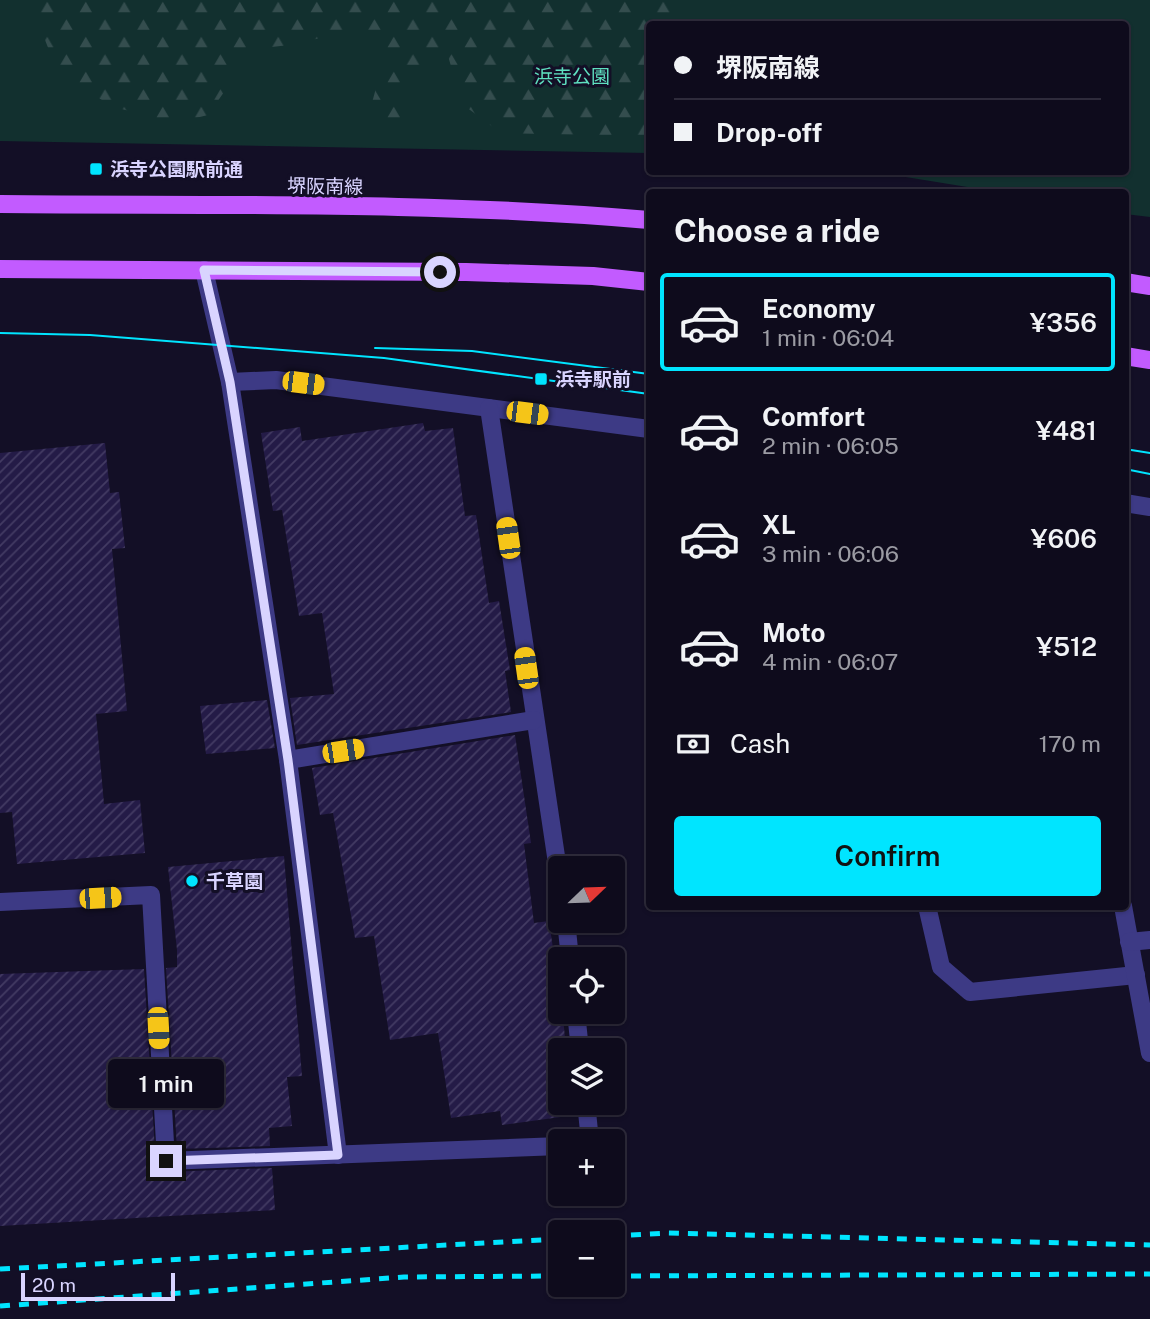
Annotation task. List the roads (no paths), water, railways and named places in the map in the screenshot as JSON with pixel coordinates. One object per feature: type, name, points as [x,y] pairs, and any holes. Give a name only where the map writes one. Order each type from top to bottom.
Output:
[{"type":"main road","name":"堺阪南線","points":[[0,204],[440,208],[566,212],[646,220]]},
{"type":"main road","points":[[0,269],[466,272],[593,276],[646,282]]},
{"type":"main road","points":[[1129,283],[1150,286]]},
{"type":"main road","points":[[1129,357],[1150,360]]},
{"type":"street","points":[[204,270],[230,382],[288,760],[338,1155]]},
{"type":"street","points":[[230,382],[276,380],[646,429]]},
{"type":"street","points":[[489,408],[556,856]]},
{"type":"street","points":[[1129,504],[1150,508]]},
{"type":"street","points":[[288,760],[534,720]]},
{"type":"street","points":[[0,902],[151,895],[166,1161],[548,1146]]},
{"type":"street","points":[[928,910],[941,967],[970,992],[1136,975]]},
{"type":"street","points":[[1124,910],[1150,1053]]},
{"type":"street","points":[[1129,942],[1150,940]]},
{"type":"tram line","points":[[0,333],[90,335],[384,358],[646,394]]},
{"type":"tram line","points":[[375,348],[472,351],[646,374]]},
{"type":"tram line","points":[[1129,450],[1150,453]]},
{"type":"tram line","points":[[1129,470],[1150,474]]},
{"type":"railway","points":[[625,1235],[667,1233],[1150,1245]]},
{"type":"railway","points":[[0,1269],[548,1240]]},
{"type":"railway","points":[[625,1276],[1150,1274]]},
{"type":"railway","points":[[0,1306],[404,1277],[548,1276]]},
{"type":"place","name":"浜寺公園駅前通","points":[[96,169]]},
{"type":"place","name":"浜寺駅前","points":[[541,379]]},
{"type":"place","name":"千草園","points":[[192,881]]},
{"type":"park label","name":"浜寺公園","points":[[572,76]]}]
